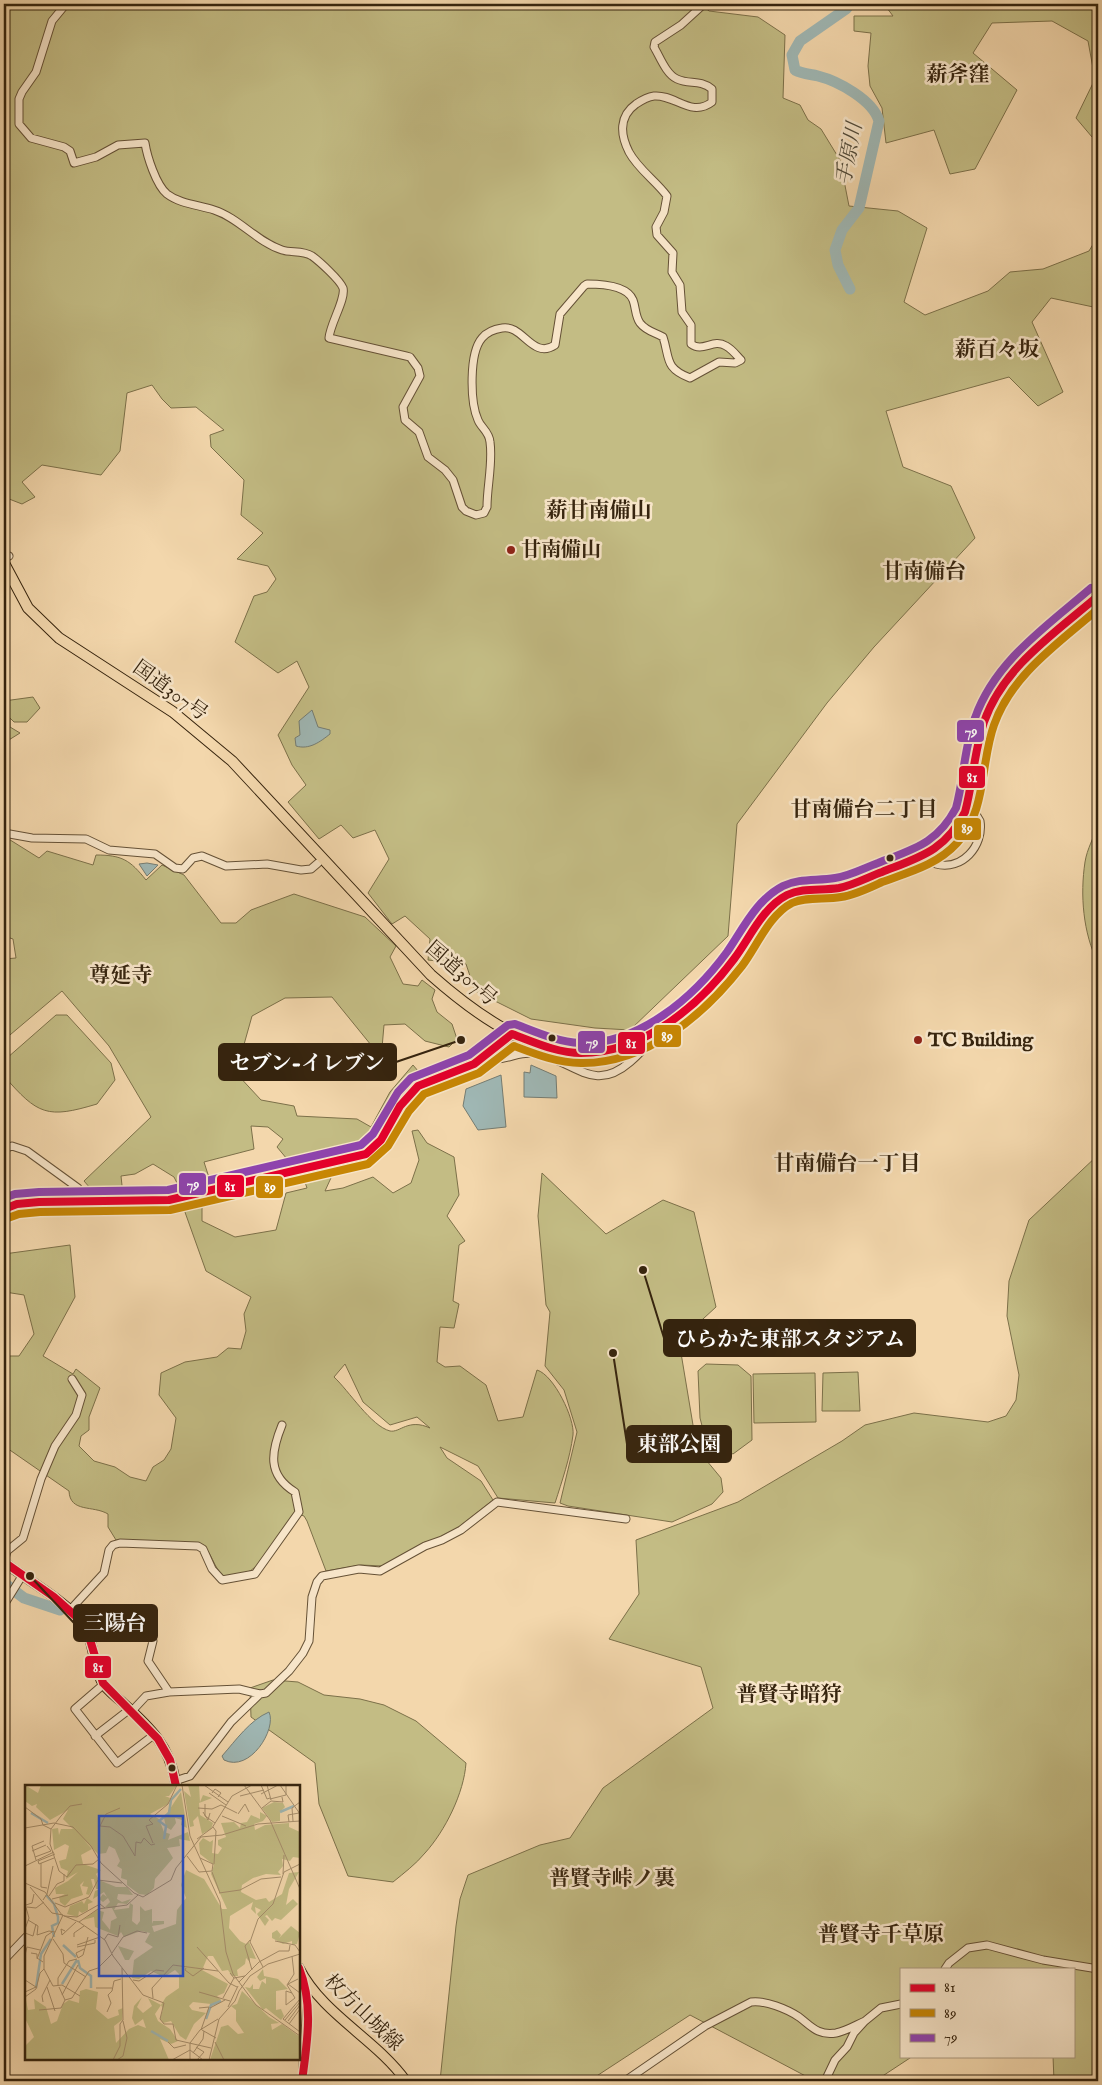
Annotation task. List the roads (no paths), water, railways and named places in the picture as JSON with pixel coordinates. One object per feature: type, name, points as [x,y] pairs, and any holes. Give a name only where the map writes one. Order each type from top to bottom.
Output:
[{"type":"highway","name":"国道307号","points":[[5,559],[28,608],[59,638],[173,712],[232,761],[431,975],[466,1005],[493,1024],[512,1034],[557,1049],[580,1053],[612,1050],[648,1038],[671,1021],[727,969],[762,919],[782,898],[804,889],[846,886],[930,854],[951,836],[966,812],[985,720],[1011,674],[1046,640],[1098,596]]},
{"type":"main road","points":[[4,1209],[17,1204],[39,1202],[169,1200],[366,1154],[377,1146],[391,1126],[404,1099],[414,1088],[426,1081],[479,1062],[512,1034]]},
{"type":"main road","points":[[4,1562],[70,1610],[81,1621],[88,1633],[95,1663],[104,1684],[155,1734],[165,1748],[171,1761],[175,1784]]},
{"type":"main road","name":"枚方山城線","points":[[300,1970],[304,1979],[317,1996],[384,2055],[406,2081]]},
{"type":"street","points":[[66,4],[52,21],[40,65],[19,99],[19,124],[24,131],[37,140],[70,150],[74,163],[96,157],[118,145],[145,143],[147,158],[168,195],[189,204],[215,210],[232,218],[283,251],[307,253],[313,257],[336,277],[343,288],[343,296],[330,327],[329,338],[406,356],[414,362],[420,376],[403,407],[405,420],[419,432],[424,452],[428,457],[445,470],[453,480],[462,507],[476,515],[484,513],[486,507],[490,452],[489,435],[478,420],[474,405],[474,360],[480,339],[485,334],[508,327],[514,329],[528,344],[543,349],[550,349],[555,345],[560,314],[584,286],[596,284],[616,288],[626,292],[632,298],[640,322],[647,330],[663,337],[667,360],[685,376],[690,378],[719,362],[736,363],[741,360],[727,346],[718,343],[699,348],[691,344],[691,325],[682,312],[680,285],[672,272],[672,253],[657,235],[656,227],[664,212],[667,196],[630,153],[622,123],[627,112],[646,98],[663,97],[686,107],[706,107],[712,102],[712,89],[704,82],[677,80],[667,70],[654,47],[655,42],[681,25],[704,4]]},
{"type":"street","points":[[930,854],[936,864],[943,866],[957,864],[971,853],[981,826],[977,816],[966,812]]},
{"type":"street","points":[[4,833],[32,838],[86,839],[109,850],[155,854],[175,868],[183,869],[193,858],[202,856],[226,866],[268,864],[301,870],[311,869],[318,863]]},
{"type":"street","points":[[490,1054],[495,1059],[502,1059],[515,1053],[540,1055],[591,1076],[606,1077],[617,1072],[635,1058],[648,1038]]},
{"type":"street","points":[[4,1149],[12,1146],[27,1151],[78,1188],[85,1202]]},
{"type":"street","points":[[4,1562],[7,1550],[23,1538],[41,1479],[55,1446],[76,1415],[82,1395],[72,1379]]},
{"type":"street","points":[[70,1610],[104,1573],[109,1550],[113,1544],[198,1546],[203,1548],[212,1569],[222,1580],[230,1581],[255,1574],[299,1512],[295,1492],[284,1485],[273,1462],[274,1450],[282,1425]]},
{"type":"street","points":[[96,1736],[131,1710],[146,1696],[169,1692],[239,1688],[260,1694],[266,1693],[289,1671],[303,1653],[309,1641],[312,1597],[316,1582],[322,1576],[359,1569],[380,1571],[425,1546],[461,1530],[497,1502],[626,1519]]},
{"type":"street","points":[[4,1605],[22,1576]]},
{"type":"street","points":[[134,1619],[153,1641],[148,1661],[169,1692]]},
{"type":"street","points":[[104,1684],[75,1709],[117,1763],[155,1734]]},
{"type":"street","points":[[175,1784],[190,1776],[232,1722],[260,1694]]},
{"type":"street","points":[[4,1960],[25,1938]]},
{"type":"street","points":[[946,1968],[949,1963],[968,1948],[987,1944],[1042,1960],[1098,1969]]},
{"type":"street","points":[[302,2081],[308,2002],[304,1979]]},
{"type":"street","points":[[625,2081],[705,2026],[751,2002],[759,2001],[771,2005],[799,2017],[809,2028],[823,2032],[836,2033],[865,2021]]},
{"type":"street","points":[[825,2081],[835,2060],[847,2048],[854,2033],[865,2021],[881,2008],[900,2004]]},
{"type":"water","points":[[312,710],[318,727],[330,730],[330,734],[310,746],[296,746],[295,738],[300,735],[299,721]]},
{"type":"water","points":[[139,864],[158,865],[147,876]]},
{"type":"water","points":[[531,1065],[556,1076],[557,1098],[524,1097],[524,1072],[530,1073]]},
{"type":"water","points":[[501,1075],[506,1127],[478,1130],[463,1106],[466,1089]]},
{"type":"water","points":[[269,1712],[269,1729],[265,1738],[252,1755],[234,1762],[224,1760],[222,1756],[244,1731]]},
{"type":"waterway","name":"手原川","points":[[850,4],[846,9],[800,41],[792,55],[795,70],[835,82],[854,92],[870,106],[879,121],[859,208],[842,230],[835,250],[838,265],[850,289]]},
{"type":"waterway","points":[[4,1583],[24,1598],[60,1610]]},
{"type":"place","name":"甘南備山","points":[[511,550]]},
{"type":"place","name":"セブン-イレブン","points":[[461,1040]]},
{"type":"place","name":"TC Building","points":[[918,1040]]},
{"type":"place","name":"ひらかた東部スタジアム","points":[[643,1270]]},
{"type":"place","name":"東部公園","points":[[613,1353]]},
{"type":"place","name":"三陽台","points":[[30,1576]]},
{"type":"district","name":"薪斧窪","points":[[958,75]]},
{"type":"district","name":"薪百々坂","points":[[997,350]]},
{"type":"district","name":"薪甘南備山","points":[[599,511]]},
{"type":"district","name":"甘南備台","points":[[924,572]]},
{"type":"district","name":"甘南備台二丁目","points":[[864,810]]},
{"type":"district","name":"尊延寺","points":[[121,976]]},
{"type":"district","name":"甘南備台一丁目","points":[[847,1164]]},
{"type":"district","name":"普賢寺暗狩","points":[[789,1695]]},
{"type":"district","name":"普賢寺峠ノ裏","points":[[612,1879]]},
{"type":"district","name":"普賢寺千草原","points":[[881,1935]]}]
